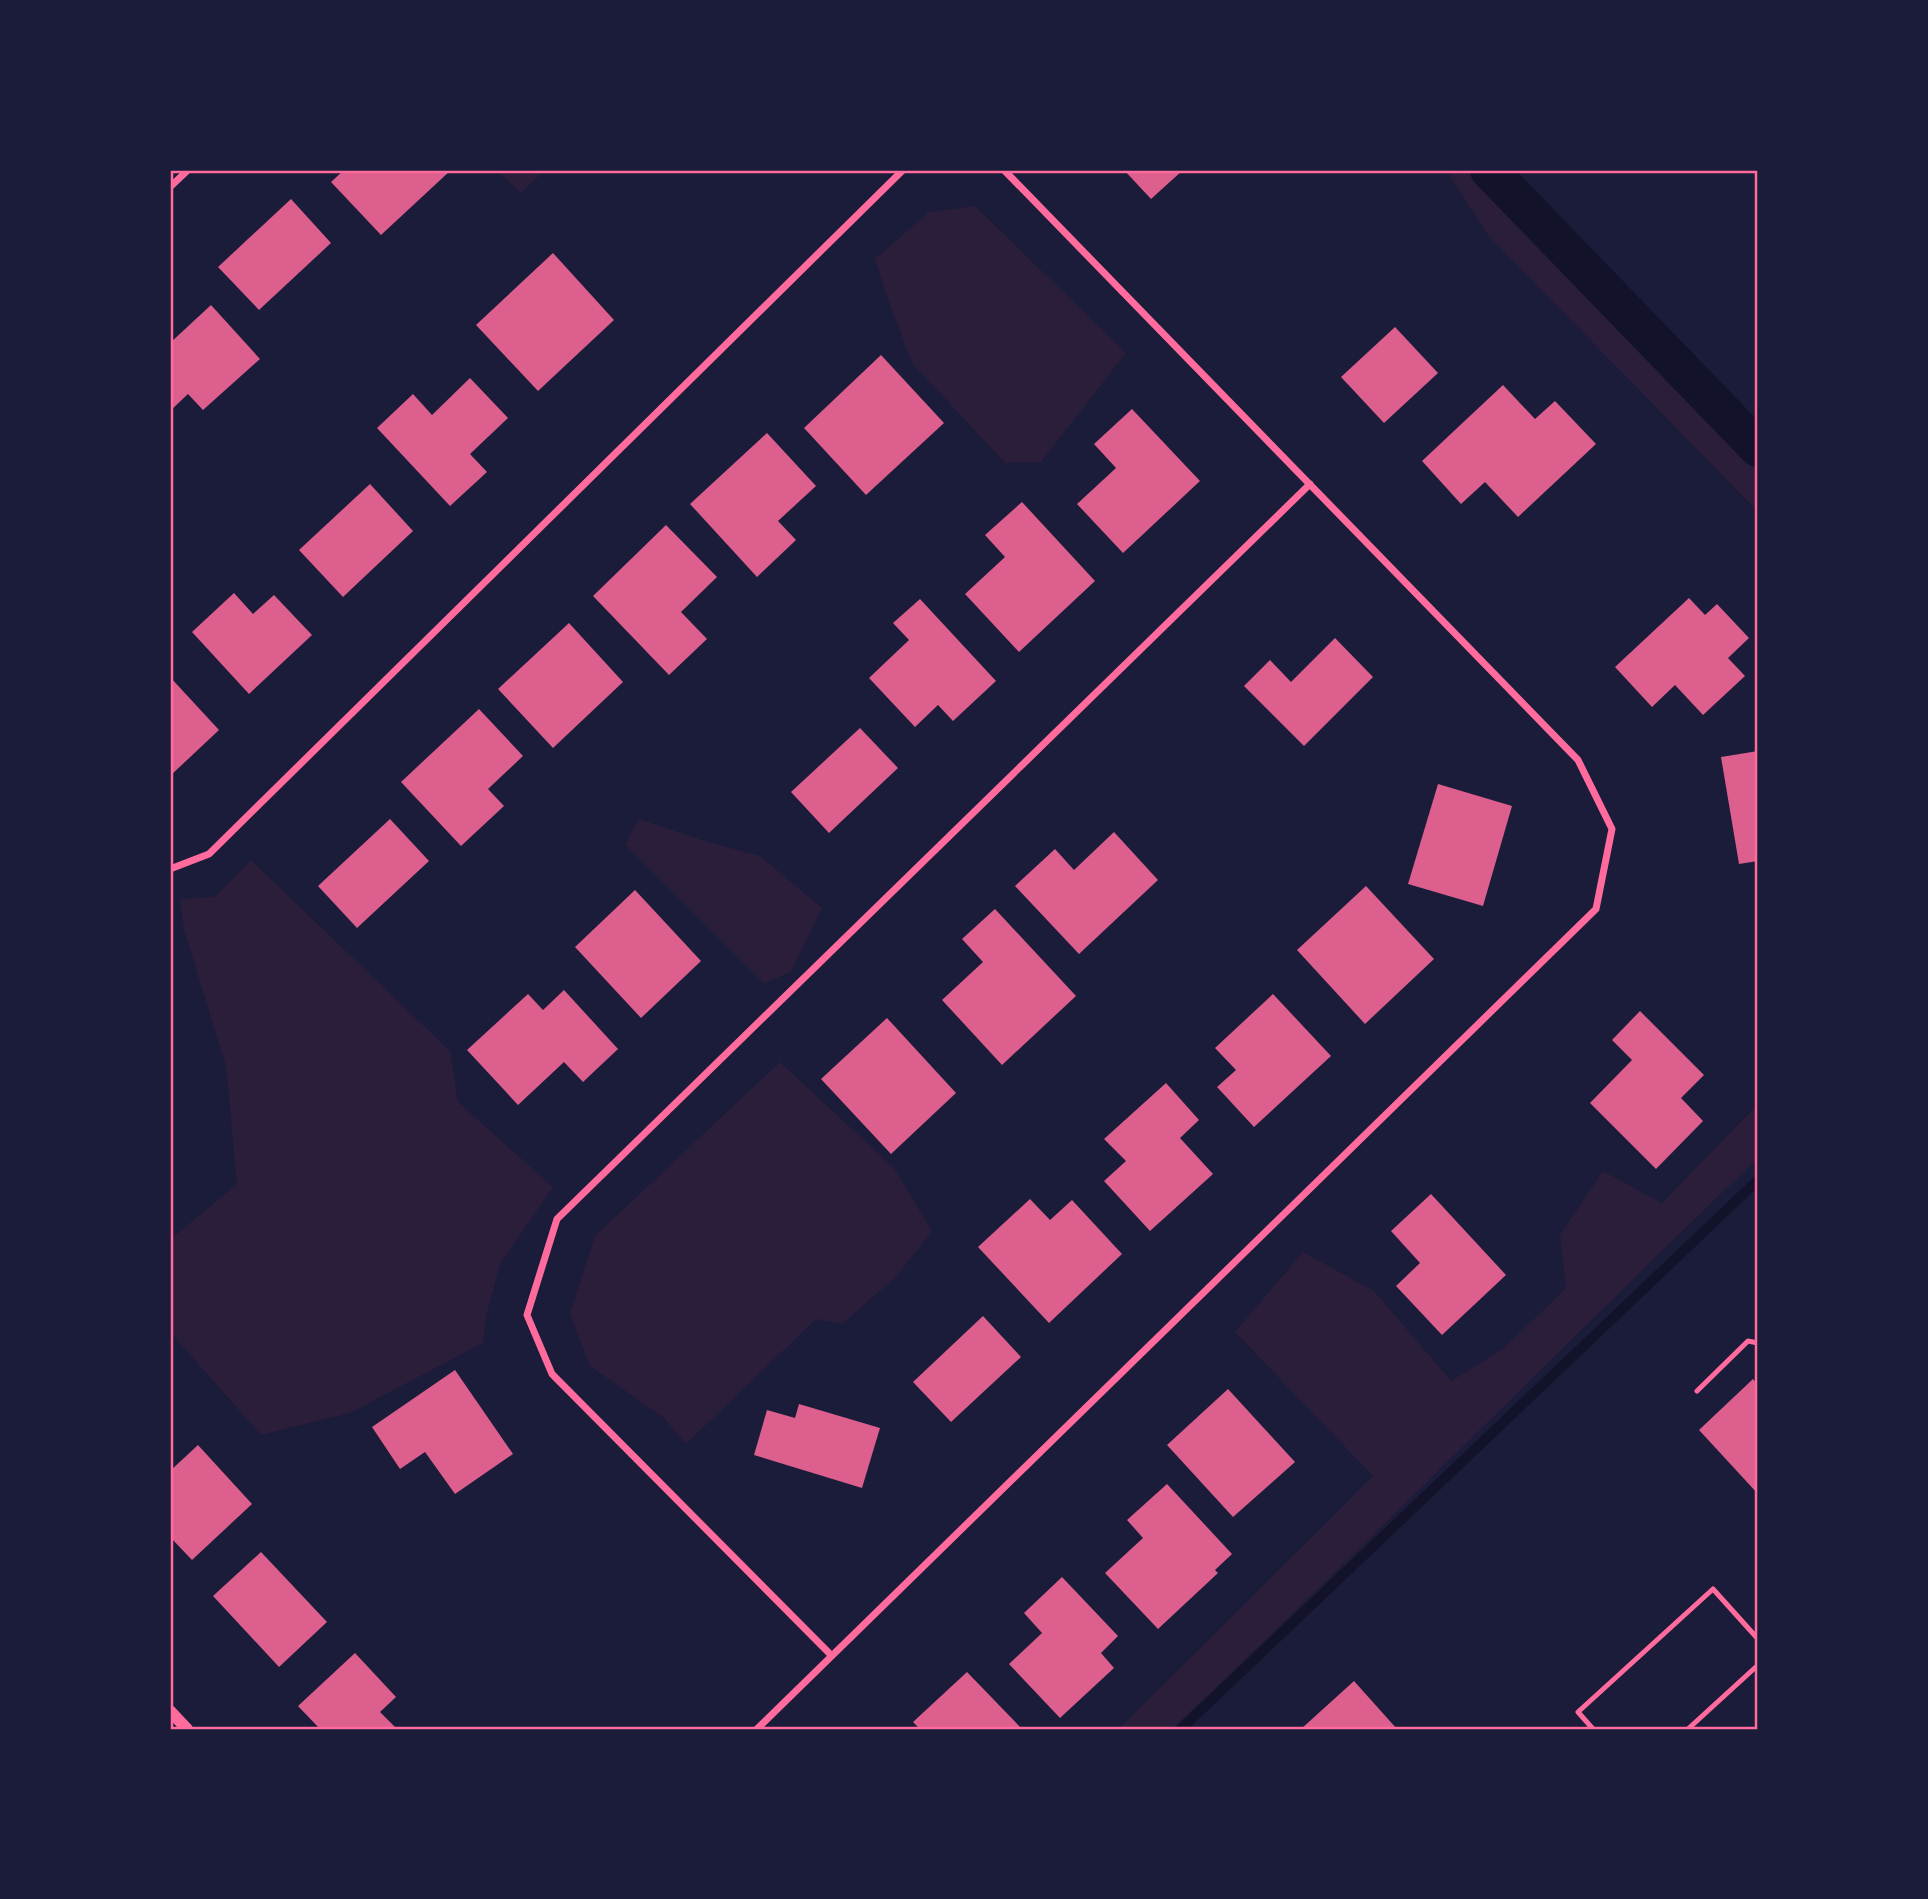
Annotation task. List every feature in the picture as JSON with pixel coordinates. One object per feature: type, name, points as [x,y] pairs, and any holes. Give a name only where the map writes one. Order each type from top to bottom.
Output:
[{"type":"street","points":[[170,187],[187,170]]},
{"type":"street","points":[[170,869],[209,854],[903,170]]},
{"type":"street","points":[[757,1729],[1596,909],[1612,830],[1578,760],[1004,170]]},
{"type":"street","points":[[831,1655],[552,1374],[527,1315],[557,1219],[1310,484]]},
{"type":"street","points":[[170,1712],[187,1729]]},
{"type":"lane","points":[[1697,1391],[1748,1341],[1758,1343]]},
{"type":"lane","points":[[1593,1729],[1578,1712],[1713,1589],[1758,1639]]},
{"type":"lane","points":[[1688,1729],[1758,1665]]},
{"type":"shaded area","points":[[496,170],[545,170],[521,193]]},
{"type":"shaded area","points":[[1446,170],[1467,170],[1758,469],[1758,512],[1488,235]]},
{"type":"shaded area","points":[[975,206],[1126,353],[1041,462],[1005,463],[912,363],[875,259],[929,212]]},
{"type":"shaded area","points":[[639,819],[760,856],[822,908],[791,972],[764,983],[625,844]]},
{"type":"shaded area","points":[[251,860],[450,1051],[458,1102],[553,1187],[500,1264],[486,1317],[483,1343],[350,1413],[261,1435],[170,1332],[170,1240],[237,1184],[226,1066],[184,930],[180,899],[215,897]]},
{"type":"shaded area","points":[[780,1062],[894,1168],[932,1231],[897,1276],[842,1324],[816,1319],[686,1444],[664,1418],[590,1366],[570,1314],[595,1236]]},
{"type":"shaded area","points":[[1758,1104],[1758,1158],[1246,1659],[1172,1729],[1119,1729],[1373,1476],[1235,1332],[1303,1252],[1374,1291],[1451,1381],[1503,1349],[1566,1288],[1560,1235],[1603,1171],[1662,1203]]},
{"type":"building","points":[[344,170],[451,170],[381,235],[331,182]]},
{"type":"building","points":[[1124,170],[1183,170],[1151,199]]},
{"type":"building","points":[[291,199],[331,243],[259,310],[218,267]]},
{"type":"building","points":[[553,253],[614,320],[538,391],[476,325]]},
{"type":"building","points":[[211,305],[260,359],[203,410],[188,394],[170,411],[170,343]]},
{"type":"building","points":[[1395,327],[1438,373],[1384,423],[1341,377]]},
{"type":"building","points":[[881,355],[944,423],[866,495],[804,428]]},
{"type":"building","points":[[470,378],[508,418],[470,454],[487,472],[450,506],[377,428],[413,394],[432,415]]},
{"type":"building","points":[[1503,385],[1535,419],[1555,401],[1596,444],[1518,517],[1485,482],[1461,504],[1422,461]]},
{"type":"building","points":[[1132,409],[1200,481],[1123,553],[1077,504],[1116,468],[1094,444]]},
{"type":"building","points":[[767,433],[816,486],[778,521],[796,540],[757,577],[690,504]]},
{"type":"building","points":[[370,484],[413,531],[343,597],[299,550]]},
{"type":"building","points":[[1022,502],[1095,581],[1019,652],[965,594],[1005,557],[985,535]]},
{"type":"building","points":[[666,525],[717,577],[681,612],[707,639],[669,675],[593,596]]},
{"type":"building","points":[[234,593],[253,614],[274,595],[312,635],[249,694],[192,632]]},
{"type":"building","points":[[1689,598],[1705,615],[1717,604],[1749,638],[1728,658],[1745,676],[1703,715],[1675,685],[1652,707],[1615,667]]},
{"type":"building","points":[[920,599],[996,681],[953,721],[938,705],[915,727],[869,678],[909,640],[893,623]]},
{"type":"building","points":[[569,623],[623,682],[553,748],[498,689]]},
{"type":"building","points":[[1335,638],[1373,677],[1304,746],[1244,686],[1270,660],[1291,682]]},
{"type":"building","points":[[170,677],[219,730],[170,776]]},
{"type":"building","points":[[479,709],[523,756],[488,789],[504,806],[461,846],[401,782]]},
{"type":"building","points":[[860,728],[898,768],[829,833],[791,792]]},
{"type":"building","points":[[1758,751],[1758,861],[1739,864],[1721,757]]},
{"type":"building","points":[[1438,784],[1512,806],[1483,906],[1408,884]]},
{"type":"building","points":[[390,819],[429,861],[357,928],[318,886]]},
{"type":"building","points":[[1114,832],[1158,880],[1079,954],[1015,886],[1055,849],[1074,870]]},
{"type":"building","points":[[1366,886],[1434,959],[1365,1024],[1297,950]]},
{"type":"building","points":[[635,890],[701,961],[641,1018],[575,947]]},
{"type":"building","points":[[995,909],[1076,996],[1002,1065],[942,1000],[983,962],[962,939]]},
{"type":"building","points":[[564,990],[618,1049],[583,1082],[564,1062],[518,1105],[467,1050],[528,994],[543,1010]]},
{"type":"building","points":[[1273,994],[1331,1056],[1254,1127],[1217,1087],[1236,1070],[1215,1048]]},
{"type":"building","points":[[1640,1011],[1704,1075],[1681,1098],[1703,1121],[1656,1169],[1590,1103],[1632,1060],[1612,1040]]},
{"type":"building","points":[[887,1018],[956,1093],[891,1154],[821,1079]]},
{"type":"building","points":[[1166,1083],[1199,1120],[1180,1138],[1213,1174],[1150,1231],[1104,1181],[1126,1161],[1104,1139]]},
{"type":"building","points":[[1431,1194],[1506,1275],[1442,1335],[1396,1286],[1420,1263],[1391,1231]]},
{"type":"building","points":[[1030,1199],[1050,1220],[1072,1200],[1122,1254],[1049,1323],[978,1247]]},
{"type":"building","points":[[983,1316],[1021,1357],[951,1422],[913,1382]]},
{"type":"building","points":[[455,1370],[513,1454],[455,1494],[425,1452],[400,1469],[372,1427]]},
{"type":"building","points":[[1753,1379],[1758,1385],[1758,1494],[1699,1430]]},
{"type":"building","points":[[1228,1389],[1295,1462],[1233,1517],[1167,1445]]},
{"type":"building","points":[[799,1404],[880,1428],[862,1488],[754,1455],[767,1410],[795,1418]]},
{"type":"building","points":[[198,1445],[252,1504],[192,1560],[172,1539],[170,1541],[170,1471]]},
{"type":"building","points":[[1167,1484],[1232,1554],[1215,1570],[1218,1573],[1158,1629],[1105,1573],[1143,1538],[1127,1520]]},
{"type":"building","points":[[261,1552],[327,1622],[279,1667],[213,1596]]},
{"type":"building","points":[[1062,1577],[1118,1636],[1101,1653],[1114,1668],[1060,1718],[1009,1664],[1042,1633],[1024,1613]]},
{"type":"building","points":[[355,1653],[396,1697],[380,1712],[397,1729],[320,1729],[298,1706]]},
{"type":"building","points":[[967,1672],[1022,1729],[920,1729],[913,1722]]},
{"type":"building","points":[[1354,1681],[1397,1729],[1301,1729]]},
{"type":"waterway","points":[[1489,170],[1758,448]]},
{"type":"waterway","points":[[1181,1729],[1758,1180]]}]
